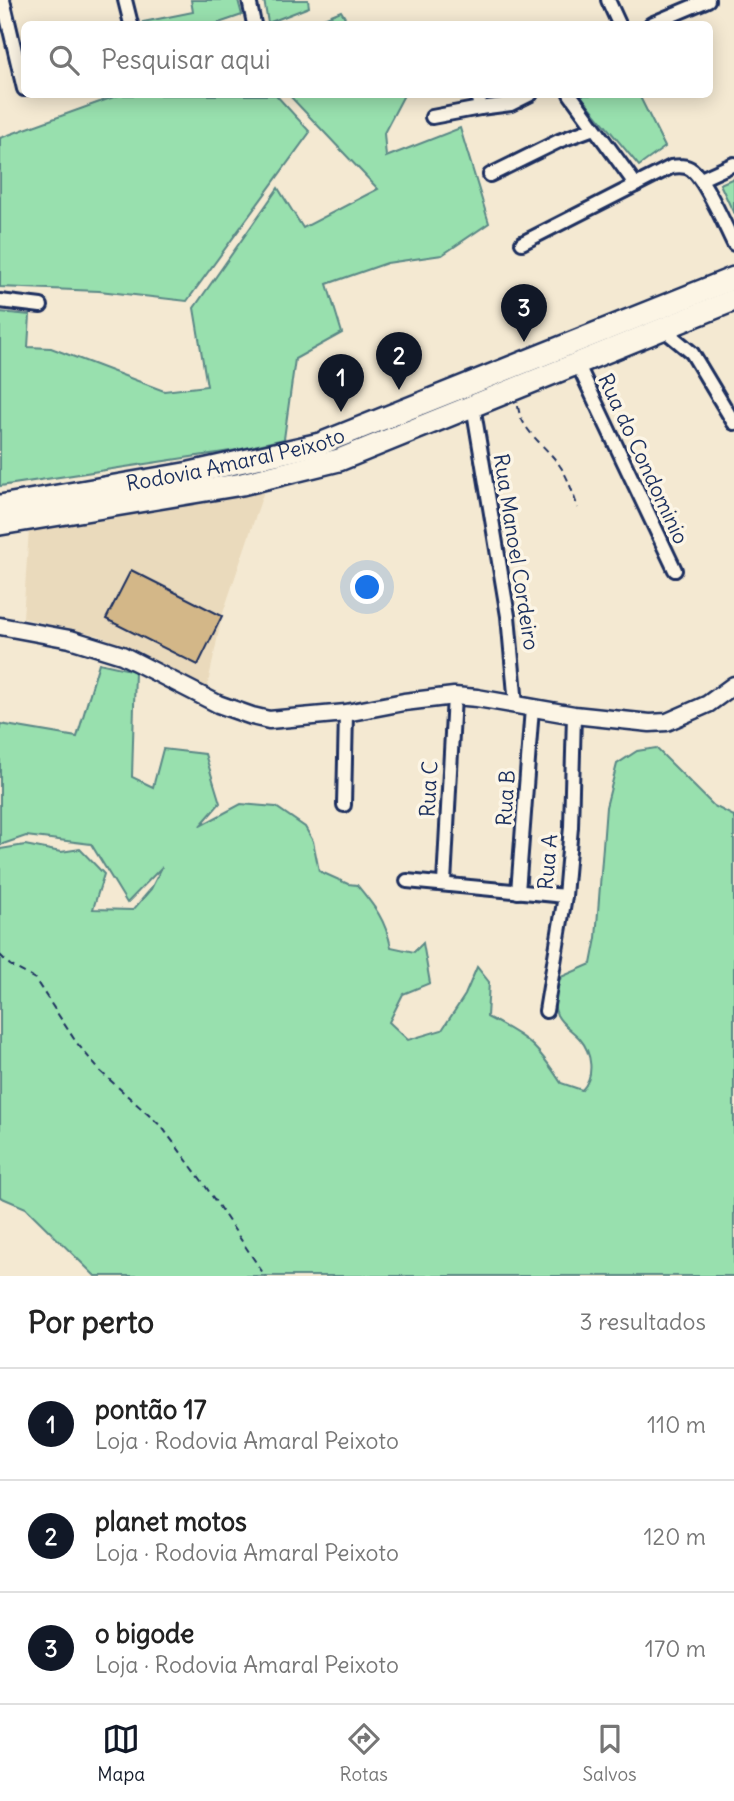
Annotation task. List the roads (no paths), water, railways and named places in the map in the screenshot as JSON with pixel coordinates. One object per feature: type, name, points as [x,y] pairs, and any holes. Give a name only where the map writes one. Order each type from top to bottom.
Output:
[{"type":"highway","name":"Rodovia Amaral Peixoto","points":[[0,506],[190,473],[320,444],[734,278]]},
{"type":"highway","name":"Rodovia Amaral Peixoto","points":[[0,523],[242,484],[339,460],[734,300]]},
{"type":"street","points":[[3,0],[21,74]]},
{"type":"street","points":[[125,0],[130,21]]},
{"type":"street","points":[[248,0],[253,21]]},
{"type":"street","points":[[608,0],[618,21]]},
{"type":"street","points":[[658,21],[708,0]]},
{"type":"street","points":[[478,98],[480,108]]},
{"type":"street","points":[[432,117],[511,104],[523,98]]},
{"type":"street","points":[[573,98],[636,185]]},
{"type":"street","points":[[490,175],[559,141],[594,128]]},
{"type":"street","points":[[701,179],[734,164]]},
{"type":"street","points":[[522,243],[671,167],[680,166],[691,169],[701,179],[734,244]]},
{"type":"street","points":[[0,301],[41,306]]},
{"type":"street","points":[[662,328],[692,353],[734,423]]},
{"type":"street","name":"Rua do Condominio","points":[[577,363],[675,570]]},
{"type":"street","name":"Rua Manoel Cordeiro","points":[[473,405],[524,707]]},
{"type":"street","points":[[0,626],[70,639],[122,654],[218,704],[269,720],[346,713],[454,696],[574,715],[650,723],[667,722],[708,704],[734,685]]},
{"type":"street","name":"Rua C","points":[[444,883],[454,696]]},
{"type":"street","name":"Rua B","points":[[518,891],[524,707]]},
{"type":"street","points":[[344,804],[346,713]]},
{"type":"street","name":"Rua A","points":[[545,1011],[565,896],[571,827],[574,715]]},
{"type":"street","points":[[407,881],[565,896]]},
{"type":"place","name":"o bigode","points":[[524,342]]},
{"type":"place","name":"planet motos","points":[[399,390]]},
{"type":"place","name":"pontão 17","points":[[341,412]]}]
